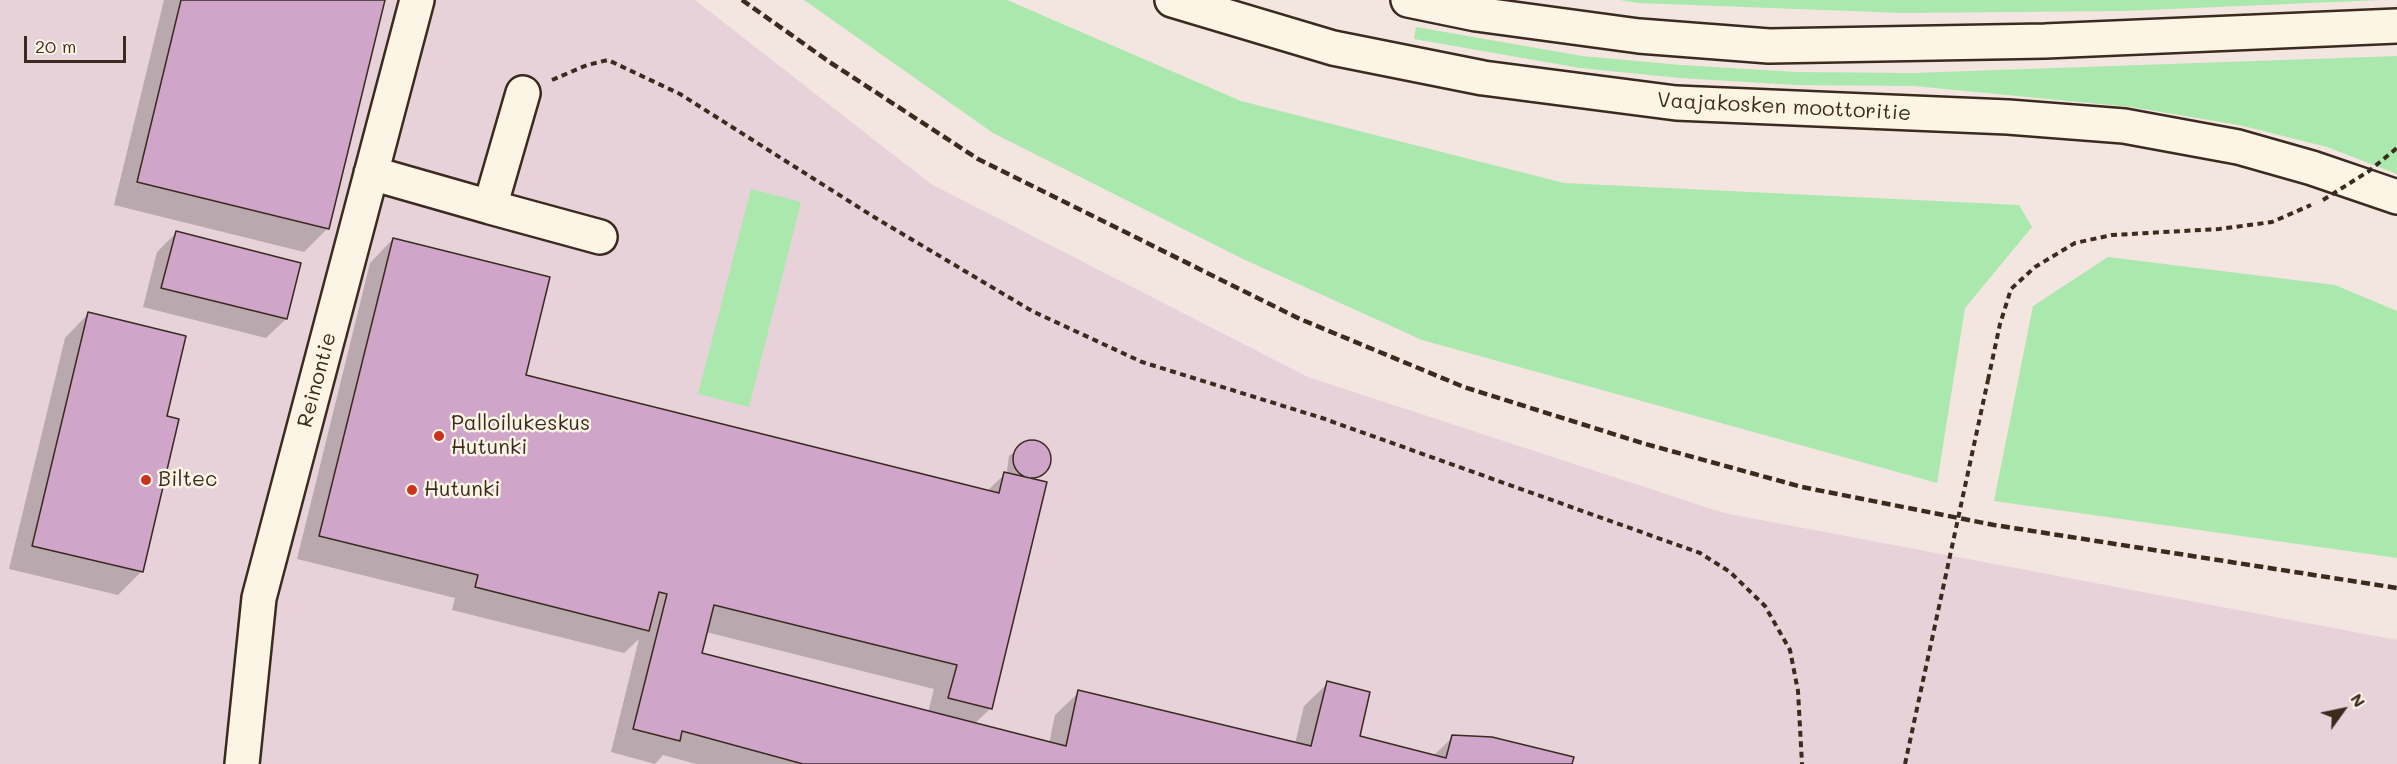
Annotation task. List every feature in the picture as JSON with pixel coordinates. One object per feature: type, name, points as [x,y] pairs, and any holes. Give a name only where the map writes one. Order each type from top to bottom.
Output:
[{"type":"main road","name":"Reinontie","points":[[242,764],[259,597],[417,0]]},
{"type":"main road","name":"Vaajakosken moottoritie","points":[[1172,0],[1334,48],[1483,78],[1676,103],[2008,117],[2124,126],[2238,147],[2312,168],[2397,197]]},
{"type":"main road","points":[[1408,0],[1476,14],[1639,36],[1769,46],[2045,41],[2397,26]]},
{"type":"main road","points":[[490,207],[523,93]]},
{"type":"main road","points":[[371,173],[600,237]]},
{"type":"path","points":[[587,65],[608,60],[680,94],[874,217],[1032,311],[1142,362],[1322,418],[1700,553],[1730,572],[1765,606],[1790,650],[1798,691],[1802,764]]},
{"type":"path","points":[[1905,764],[2000,324],[2011,289],[2035,267],[2075,243],[2112,235],[2219,229],[2272,222],[2323,200],[2369,171],[2397,148]]},
{"type":"shaded area","points":[[0,0],[695,0],[931,184],[1308,377],[1724,513],[2397,640],[2397,764],[0,764]]},
{"type":"green space","points":[[804,0],[1007,0],[1241,101],[1564,183],[2019,205],[2032,227],[1965,308],[1937,483],[1422,340],[1243,259],[993,133]]},
{"type":"green space","points":[[1620,0],[2382,0],[2123,11],[1903,13],[1638,3]]},
{"type":"green space","points":[[1416,27],[1582,56],[1796,72],[1913,73],[2397,56],[2397,174],[2327,147],[2239,125],[2131,107],[1914,86],[1797,85],[1680,78],[1580,68],[1414,39]]},
{"type":"green space","points":[[751,189],[801,202],[749,407],[698,394]]},
{"type":"green space","points":[[2108,257],[2335,285],[2397,311],[2397,558],[1994,501],[2033,306]]},
{"type":"building","points":[[181,0],[385,0],[329,229],[137,182]]},
{"type":"building","points":[[176,231],[301,263],[287,319],[161,288]]},
{"type":"building","points":[[393,238],[550,277],[526,375],[999,493],[1004,472],[1047,482],[992,709],[948,698],[957,665],[714,605],[702,653],[1066,746],[1078,690],[1311,746],[1327,681],[1370,692],[1360,736],[1446,758],[1452,735],[1492,737],[1574,757],[1572,764],[803,764],[682,731],[680,741],[633,729],[667,594],[659,592],[649,631],[475,587],[478,575],[319,536]]},
{"type":"building","points":[[88,312],[186,336],[167,416],[179,419],[143,572],[32,546]]},
{"type":"building","points":[[1032,440],[1039,441],[1045,446],[1050,452],[1050,466],[1045,472],[1039,477],[1032,478],[1025,477],[1019,472],[1014,466],[1013,459],[1014,452],[1019,446],[1025,441]]},
{"type":"railway","points":[[742,0],[831,63],[978,159],[1300,319],[1464,387],[1642,443],[1802,487],[1994,525],[2397,588]]},
{"type":"place","name":"Palloilukeskus Hutunki","points":[[439,436]]},
{"type":"place","name":"Biltec","points":[[146,480]]},
{"type":"place","name":"Hutunki","points":[[412,490]]}]
